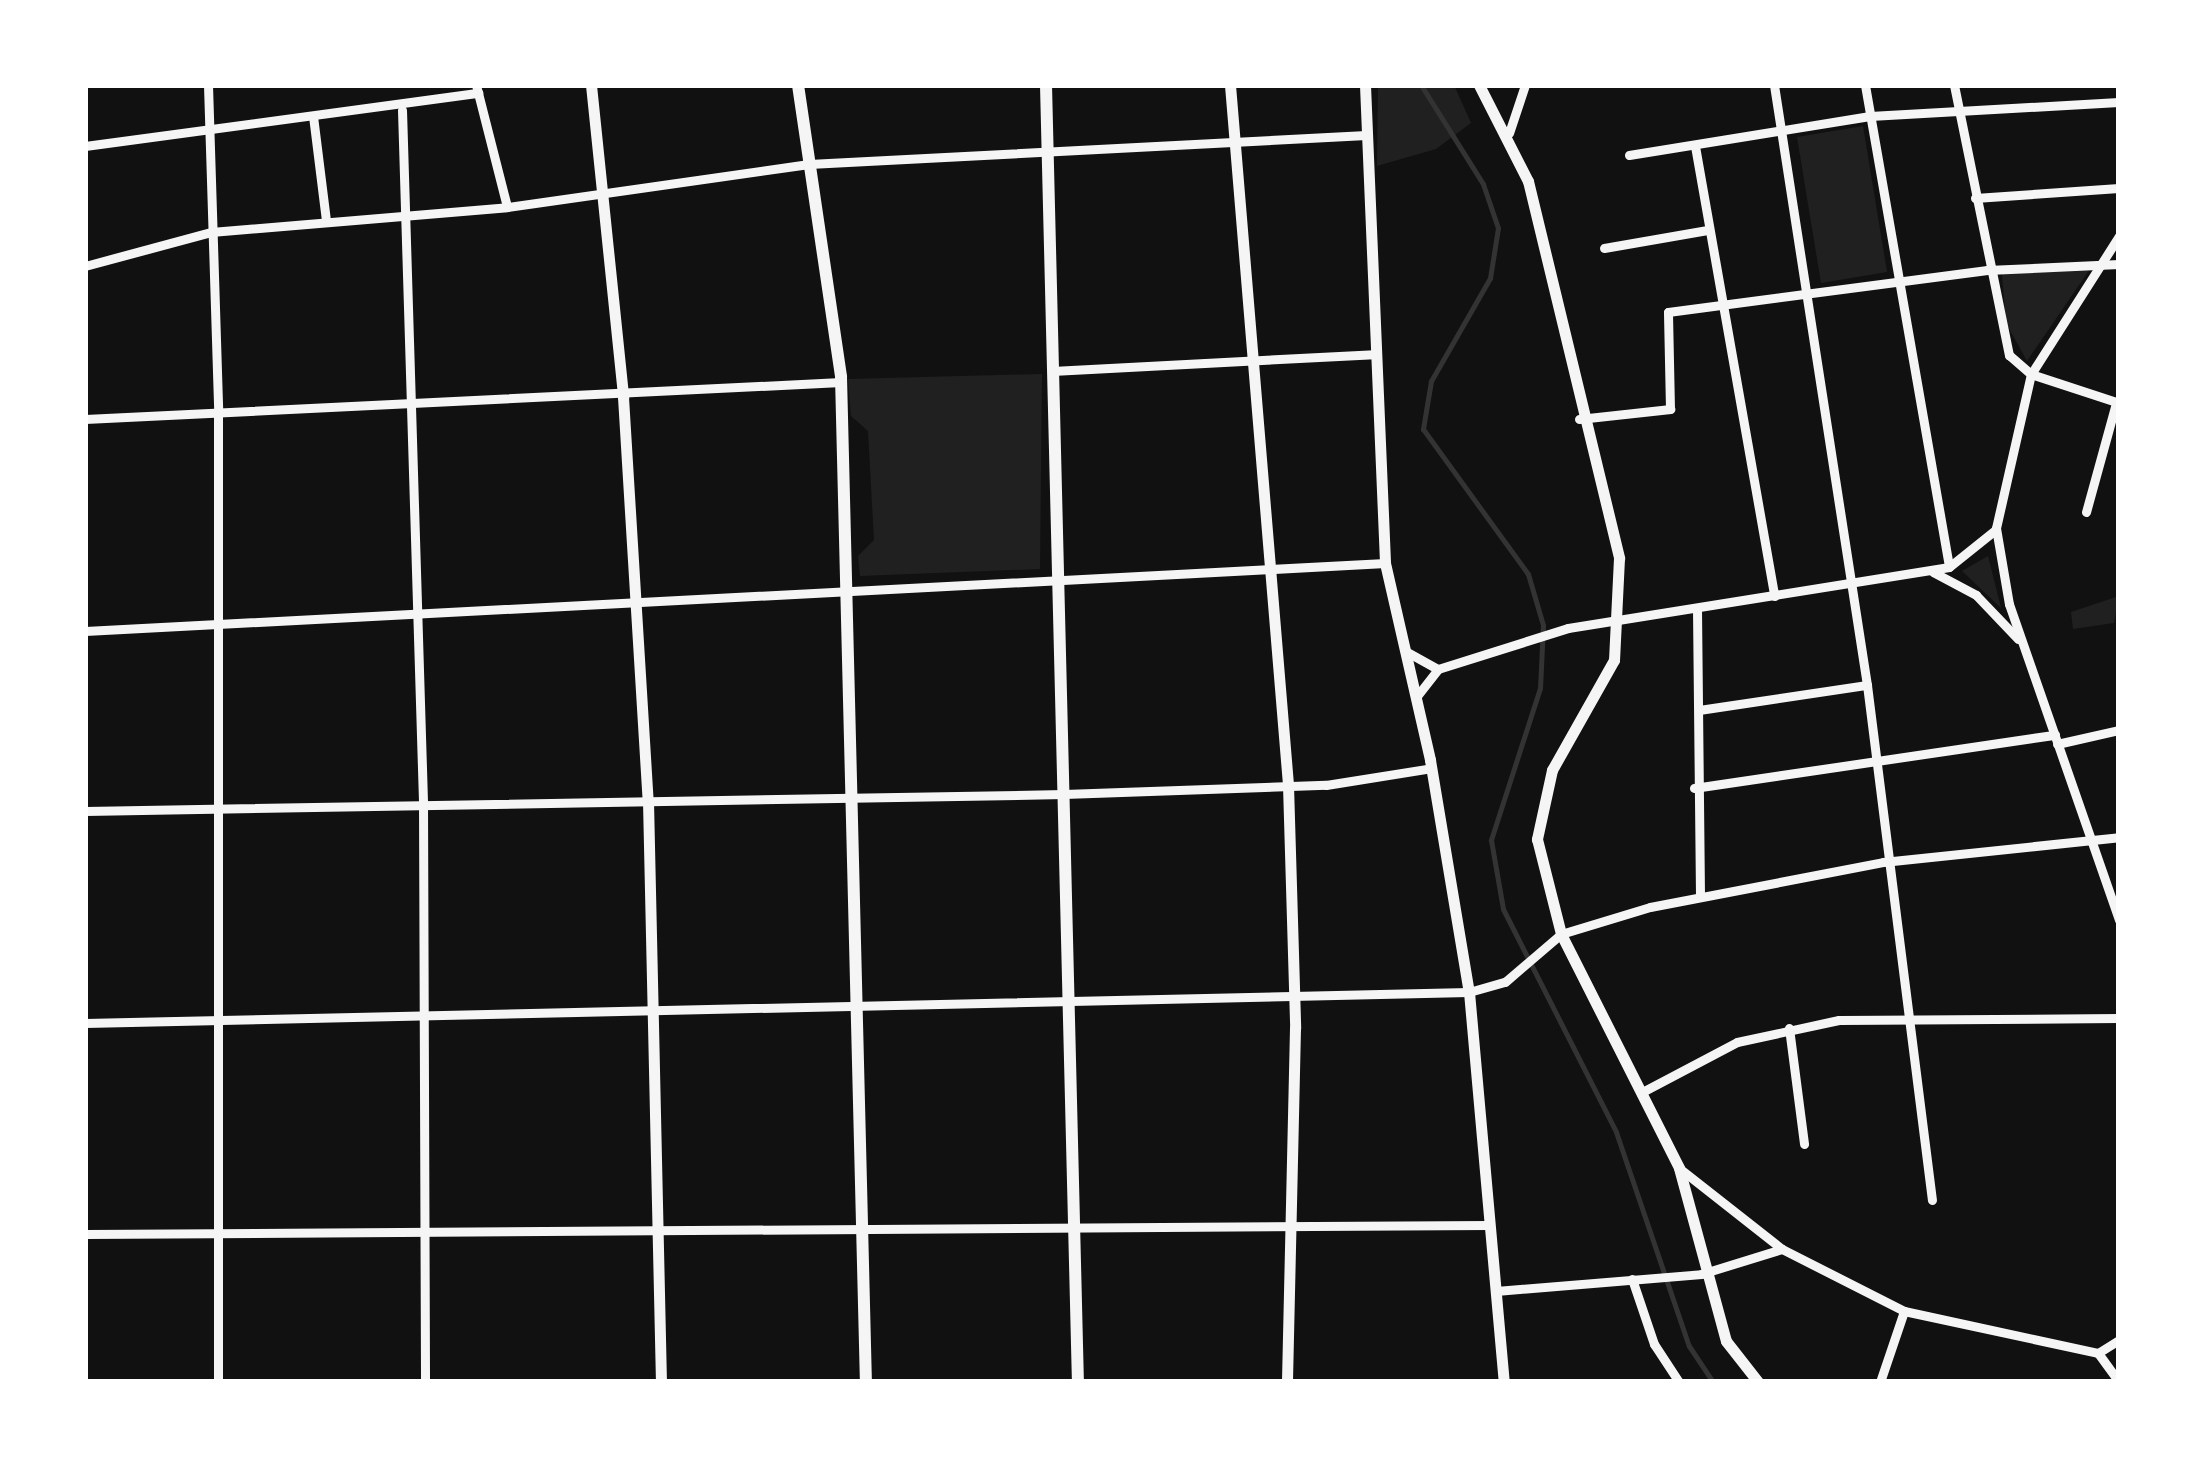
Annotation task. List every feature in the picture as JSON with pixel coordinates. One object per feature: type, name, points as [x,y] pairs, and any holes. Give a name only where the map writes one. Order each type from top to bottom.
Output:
[{"type":"main road","points":[[798,85],[841,382],[866,1382]]},
{"type":"main road","points":[[1046,85],[1078,1382]]},
{"type":"street","points":[[208,85],[218,412],[218,1382]]},
{"type":"street","points":[[590,85],[622,397],[648,801],[661,1382]]},
{"type":"street","points":[[1230,85],[1250,361],[1274,571],[1288,786],[1293,999],[1288,1382]]},
{"type":"street","points":[[1365,85],[1385,563],[1432,768],[1468,992],[1504,1382]]},
{"type":"street","points":[[1479,85],[1508,133],[1528,181],[1579,419],[1619,558],[1623,614],[1614,660],[1552,770],[1537,840],[1561,934],[1646,1090],[1680,1168],[1695,1275],[1726,1341],[1758,1382]]},
{"type":"street","points":[[1508,133],[1526,85]]},
{"type":"street","points":[[1774,85],[1867,685],[1902,1018],[1932,1200]]},
{"type":"street","points":[[1865,85],[1896,283],[1949,567]]},
{"type":"street","points":[[1954,85],[1987,270],[2009,355],[2031,374],[2118,403],[2086,512]]},
{"type":"street","points":[[85,146],[209,124],[402,110],[477,89],[506,206]]},
{"type":"street","points":[[1629,155],[1870,116],[1958,108],[2119,102]]},
{"type":"street","points":[[402,110],[412,216],[423,802],[425,1382]]},
{"type":"street","points":[[313,116],[326,222]]},
{"type":"street","points":[[85,266],[211,232],[506,206],[603,189],[809,164],[1046,146],[1366,135]]},
{"type":"street","points":[[1694,146],[1719,311],[1774,596]]},
{"type":"street","points":[[1975,198],[2119,188]]},
{"type":"street","points":[[1604,248],[1707,230]]},
{"type":"street","points":[[2119,236],[2031,374],[1996,528],[2023,645],[2119,920]]},
{"type":"street","points":[[1579,419],[1670,409],[1668,312],[1719,311],[1987,270],[2104,261],[2119,264]]},
{"type":"street","points":[[1052,371],[1374,354]]},
{"type":"street","points":[[85,419],[414,401],[622,397],[841,382]]},
{"type":"street","points":[[1416,696],[1438,669],[1623,614],[1696,609],[1949,567],[1996,528]]},
{"type":"street","points":[[85,631],[847,585],[1274,571],[1385,563]]},
{"type":"street","points":[[1931,571],[1976,595],[2023,645]]},
{"type":"street","points":[[1696,609],[1699,710],[1694,788],[1700,896]]},
{"type":"street","points":[[1407,652],[1438,669]]},
{"type":"street","points":[[1699,710],[1867,685]]},
{"type":"street","points":[[1694,788],[1874,758],[2119,730]]},
{"type":"street","points":[[85,812],[854,794],[1064,794],[1288,786],[1432,768]]},
{"type":"street","points":[[85,1023],[422,1014],[652,1014],[855,1002],[1293,999],[1468,992],[1505,982],[1544,956],[1561,934],[1700,896],[1883,862],[2119,837]]},
{"type":"street","points":[[1646,1090],[1724,1048],[1788,1028],[1902,1018],[2119,1018]]},
{"type":"street","points":[[1788,1028],[1804,1144]]},
{"type":"street","points":[[1680,1168],[1782,1248],[1904,1311],[2098,1353],[2118,1382]]},
{"type":"street","points":[[85,1234],[423,1232],[657,1224],[1073,1228],[1490,1225]]},
{"type":"street","points":[[1496,1291],[1695,1275],[1782,1248]]},
{"type":"street","points":[[1632,1280],[1654,1344],[1680,1382]]},
{"type":"street","points":[[1880,1382],[1904,1311]]},
{"type":"street","points":[[2098,1353],[2119,1340]]},
{"type":"shaded area","points":[[1378,85],[1454,85],[1471,123],[1436,149],[1377,166]]},
{"type":"shaded area","points":[[1863,126],[1887,272],[1821,283],[1797,137]]},
{"type":"shaded area","points":[[2090,269],[2027,361],[2006,323],[2002,274]]},
{"type":"shaded area","points":[[1042,374],[1040,569],[860,576],[858,556],[874,540],[868,431],[851,416],[848,379]]},
{"type":"shaded area","points":[[1988,556],[2001,608],[1962,571]]},
{"type":"shaded area","points":[[2119,596],[2114,623],[2073,629],[2071,612]]},
{"type":"waterway","points":[[1421,85],[1483,184],[1498,228],[1490,278],[1431,381],[1423,429],[1528,574],[1543,625],[1540,688],[1491,840],[1503,909],[1616,1132],[1689,1346],[1713,1382]]}]
